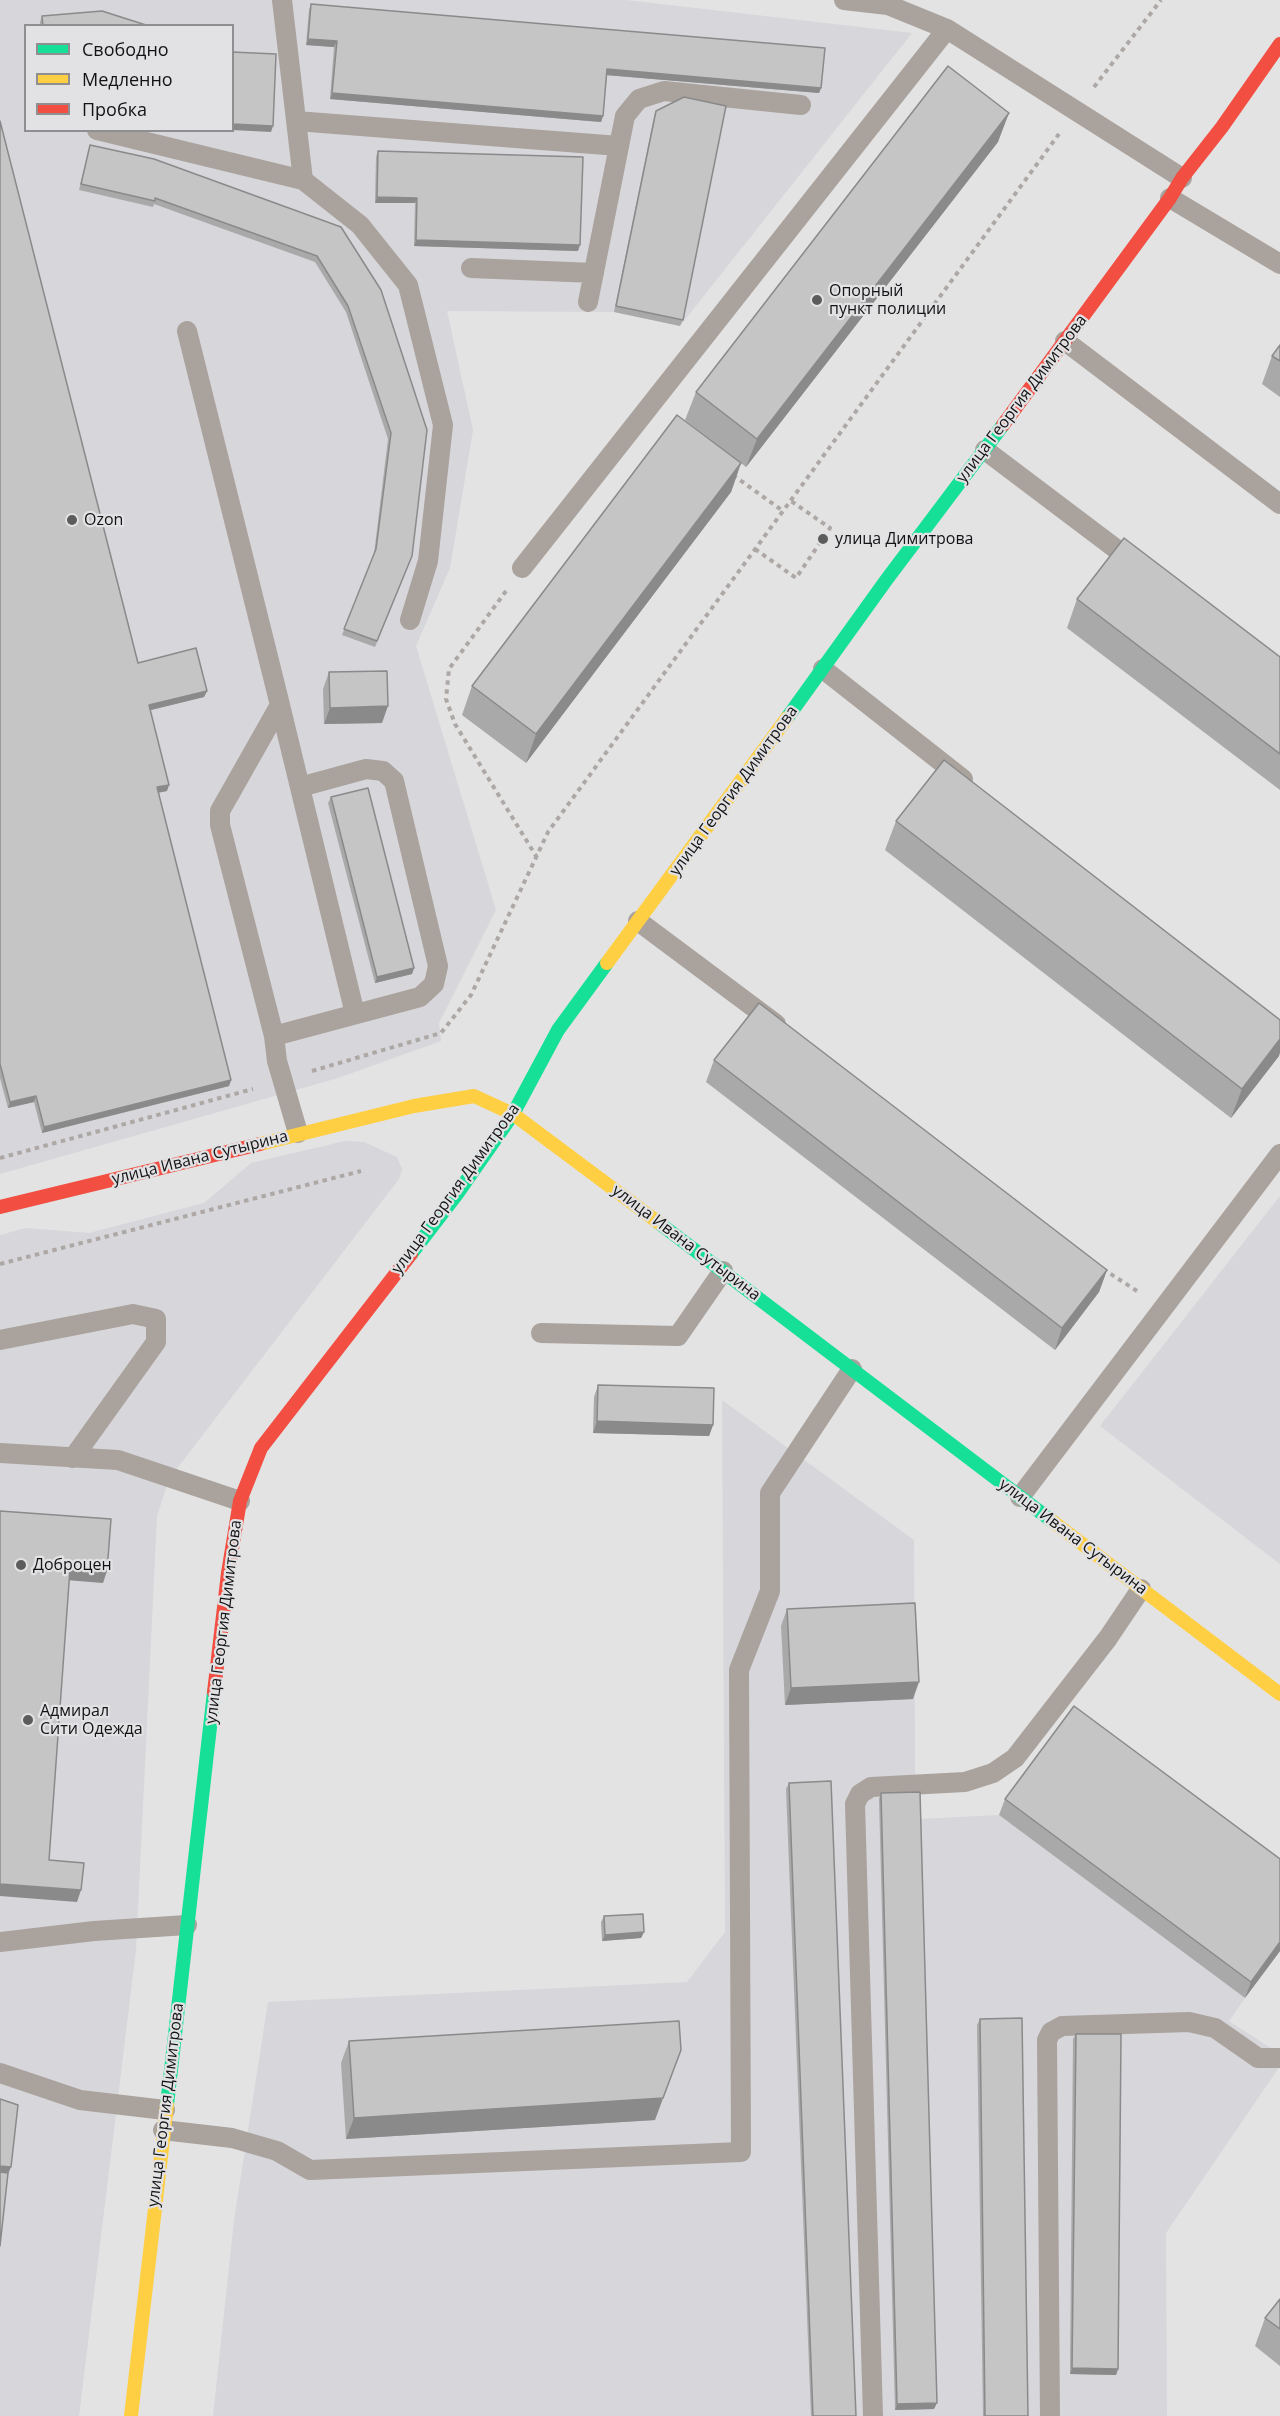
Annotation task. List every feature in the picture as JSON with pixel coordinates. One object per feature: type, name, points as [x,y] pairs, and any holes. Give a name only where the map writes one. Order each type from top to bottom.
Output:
[{"type":"main road","name":"улица Георгия Димитрова","points":[[131,2416],[228,1573],[240,1501],[261,1448],[457,1194],[513,1114],[558,1030],[887,579],[985,450],[1170,198],[1182,178],[1222,127],[1280,44]]},
{"type":"main road","name":"улица Ивана Сутырина","points":[[0,1207],[298,1133],[414,1106],[474,1096],[513,1114],[1280,1694]]},
{"type":"lane","points":[[282,0],[303,180]]},
{"type":"lane","points":[[844,0],[896,4],[947,28],[1182,178]]},
{"type":"lane","points":[[522,568],[947,28]]},
{"type":"lane","points":[[588,302],[625,116],[639,99],[664,92],[801,105]]},
{"type":"lane","points":[[296,121],[620,146]]},
{"type":"lane","points":[[104,132],[303,180],[360,225],[408,285],[443,425],[428,561],[410,620]]},
{"type":"lane","points":[[1170,198],[1280,264]]},
{"type":"lane","points":[[471,268],[594,273]]},
{"type":"lane","points":[[187,331],[355,1014]]},
{"type":"lane","points":[[1065,341],[1280,504]]},
{"type":"lane","points":[[985,450],[1147,572]]},
{"type":"lane","points":[[823,669],[982,793]]},
{"type":"lane","points":[[280,705],[220,811],[220,825],[298,1133]]},
{"type":"lane","points":[[274,1036],[420,997],[434,984],[438,966],[394,781],[383,771],[366,769],[300,788]]},
{"type":"lane","points":[[638,921],[789,1034]]},
{"type":"lane","points":[[1020,1497],[1280,1154]]},
{"type":"lane","points":[[542,1333],[678,1336],[723,1271]]},
{"type":"lane","points":[[0,1340],[133,1314],[156,1319],[156,1342],[73,1458]]},
{"type":"lane","points":[[0,2073],[80,2100],[277,2151],[310,2170],[741,2151],[738,1670],[770,1591],[770,1493],[852,1369]]},
{"type":"lane","points":[[0,1453],[118,1460],[240,1501]]},
{"type":"lane","points":[[873,2416],[855,1804],[860,1794],[871,1787],[965,1782],[993,1773],[1015,1758],[1108,1638],[1142,1589]]},
{"type":"lane","points":[[0,1942],[94,1931],[187,1926]]},
{"type":"lane","points":[[1050,2416],[1047,2040],[1052,2032],[1062,2026],[1189,2022],[1215,2028],[1258,2058],[1280,2058]]},
{"type":"path","points":[[0,1158],[283,1080],[441,1033],[471,995],[548,832],[1076,111],[1161,0]]},
{"type":"path","points":[[728,471],[783,511]]},
{"type":"path","points":[[755,549],[796,578],[830,528],[791,501]]},
{"type":"path","points":[[522,568],[449,669],[447,699],[455,724],[537,856]]},
{"type":"path","points":[[0,1264],[361,1171]]},
{"type":"path","points":[[1099,1266],[1163,1308]]},
{"type":"shaded area","points":[[0,0],[626,0],[912,33],[680,326],[614,312],[447,311],[473,430],[450,568],[416,646],[496,910],[439,1023],[441,1041],[338,1078],[0,1174]]},
{"type":"shaded area","points":[[345,1141],[364,1142],[397,1157],[402,1169],[399,1179],[169,1479],[157,1516],[136,1950],[79,2416],[0,2416],[0,1235],[26,1228],[89,1233],[204,1203],[251,1163]]},
{"type":"shaded area","points":[[1280,1196],[1280,1564],[1100,1426]]},
{"type":"shaded area","points":[[722,1400],[914,1540],[915,1774],[919,1819],[999,1815],[1245,1998],[1229,2021],[1280,2054],[1280,2066],[1166,2233],[1167,2416],[213,2416],[234,2220],[268,2002],[687,1982],[725,1932]]},
{"type":"building","points":[[311,4],[825,48],[821,88],[607,69],[603,116],[332,93],[337,41],[308,39]]},
{"type":"building","points":[[102,11],[143,24],[43,24],[42,16]]},
{"type":"building","points":[[234,52],[276,54],[273,126],[234,124]]},
{"type":"building","points":[[948,66],[1009,113],[757,439],[696,392]]},
{"type":"building","points":[[684,97],[726,106],[683,320],[616,306],[656,111]]},
{"type":"building","points":[[0,121],[138,663],[196,648],[207,691],[149,705],[169,785],[157,787],[231,1080],[44,1127],[36,1096],[10,1102],[0,1064]]},
{"type":"building","points":[[90,145],[154,159],[341,227],[381,290],[427,430],[412,556],[377,641],[344,629],[376,549],[391,433],[348,306],[317,256],[155,198],[155,201],[81,184]]},
{"type":"building","points":[[378,151],[583,157],[580,245],[416,240],[417,198],[377,197]]},
{"type":"building","points":[[1280,345],[1280,361],[1272,356]]},
{"type":"building","points":[[677,415],[741,463],[536,734],[472,686]]},
{"type":"building","points":[[1124,538],[1280,657],[1280,754],[1077,599]]},
{"type":"building","points":[[387,671],[388,706],[330,708],[329,672]]},
{"type":"building","points":[[944,760],[1280,1020],[1280,1039],[1242,1089],[896,821]]},
{"type":"building","points":[[368,788],[414,968],[377,977],[331,797]]},
{"type":"building","points":[[759,1003],[1107,1270],[1062,1328],[714,1060]]},
{"type":"building","points":[[598,1385],[714,1388],[713,1425],[597,1421]]},
{"type":"building","name":"Адмирал Сити Одежда","points":[[0,1511],[111,1519],[107,1571],[70,1569],[49,1860],[84,1863],[81,1890],[0,1884]]},
{"type":"building","points":[[915,1603],[919,1682],[791,1688],[787,1609]]},
{"type":"building","points":[[1074,1706],[1280,1859],[1280,1942],[1251,1982],[1005,1799]]},
{"type":"building","points":[[831,1781],[856,2416],[813,2416],[789,1783]]},
{"type":"building","points":[[920,1792],[937,2403],[897,2404],[881,1793]]},
{"type":"building","points":[[643,1914],[644,1932],[605,1935],[604,1916]]},
{"type":"building","points":[[1022,2018],[1028,2416],[985,2416],[980,2019]]},
{"type":"building","points":[[679,2021],[681,2050],[663,2098],[354,2118],[349,2041]]},
{"type":"building","points":[[1076,2034],[1121,2034],[1118,2369],[1072,2368]]},
{"type":"building","points":[[0,2099],[18,2105],[11,2167],[0,2166]]},
{"type":"building","points":[[0,2172],[8,2173],[0,2246]]},
{"type":"building","points":[[1280,2299],[1280,2329],[1265,2318]]},
{"type":"traffic: fast","points":[[787,718],[887,579],[1003,425]]},
{"type":"traffic: fast","points":[[411,1254],[457,1194],[513,1114],[558,1030],[607,963]]},
{"type":"traffic: fast","points":[[659,1223],[1052,1521]]},
{"type":"traffic: fast","points":[[167,2105],[214,1692]]},
{"type":"traffic: slow","points":[[607,963],[787,718]]},
{"type":"traffic: slow","points":[[260,1144],[414,1106],[474,1096],[513,1114],[659,1223]]},
{"type":"traffic: slow","points":[[1052,1521],[1280,1694]]},
{"type":"traffic: slow","points":[[131,2416],[167,2105]]},
{"type":"traffic: jam","points":[[1003,425],[1170,198],[1182,178],[1222,127],[1280,44]]},
{"type":"traffic: jam","points":[[0,1207],[260,1144]]},
{"type":"traffic: jam","points":[[214,1692],[228,1573],[240,1501],[261,1448],[411,1254]]},
{"type":"place","name":"Опорный пункт полиции","points":[[817,300]]},
{"type":"place","name":"Ozon","points":[[72,520]]},
{"type":"place","name":"улица Димитрова","points":[[823,539]]},
{"type":"place","name":"Доброцен","points":[[21,1565]]},
{"type":"place","name":"Адмирал Сити Одежда","points":[[28,1720]]}]
